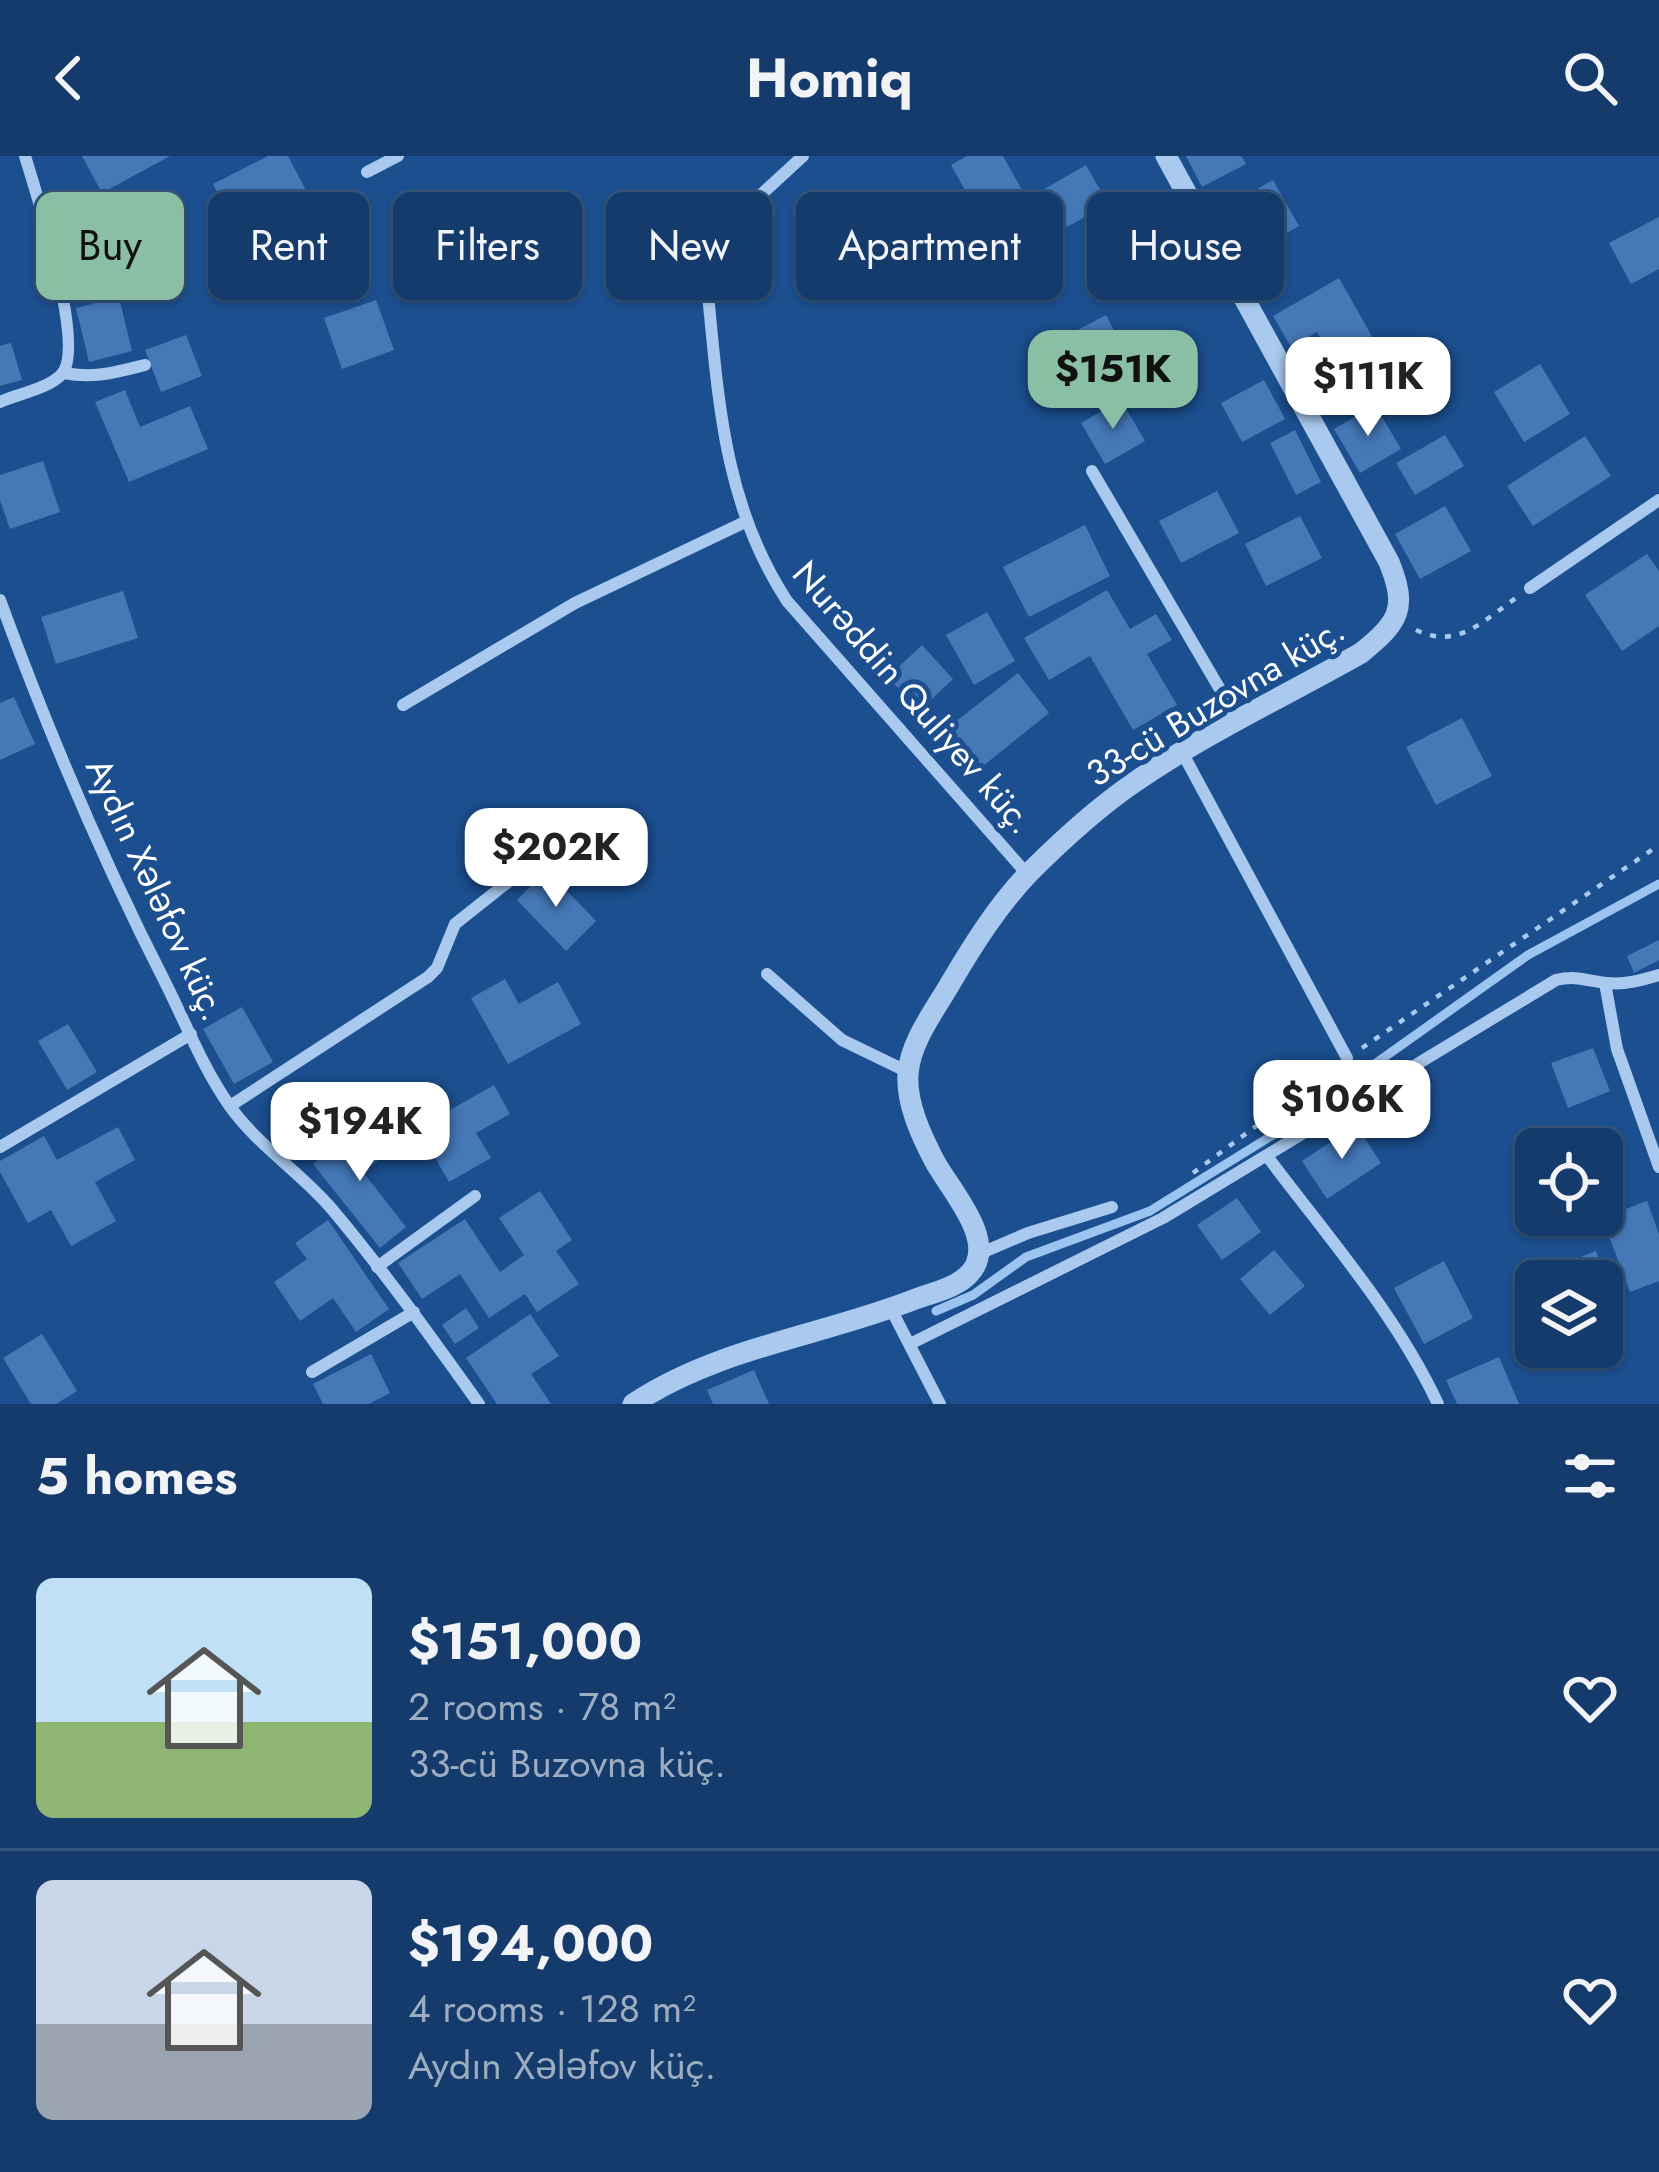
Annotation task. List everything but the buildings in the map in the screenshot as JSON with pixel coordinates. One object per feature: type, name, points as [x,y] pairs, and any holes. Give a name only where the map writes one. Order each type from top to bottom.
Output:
[{"type":"street","points":[[0,402],[51,382],[64,373],[69,358],[50,239],[25,156]]},
{"type":"street","points":[[367,172],[398,156]]},
{"type":"street","name":"Nurəddin Quliyev küç.","points":[[803,156],[787,161],[707,251],[723,433],[734,484],[764,566],[797,614],[1027,874]]},
{"type":"street","name":"33-cü Buzovna küç.","points":[[908,1072],[923,1029],[968,954],[1027,874],[1132,784],[1361,653],[1382,636],[1400,602],[1389,562],[1166,156]]},
{"type":"street","points":[[64,373],[103,375],[145,365]]},
{"type":"street","points":[[1092,471],[1239,722]]},
{"type":"street","points":[[1530,588],[1659,500]]},
{"type":"street","points":[[403,705],[575,603],[746,522]]},
{"type":"street","name":"Aydın Xələfov küç.","points":[[0,600],[86,817],[215,1083],[262,1143],[328,1205],[414,1312],[479,1404]]},
{"type":"street","points":[[1182,752],[1347,1058]]},
{"type":"street","points":[[230,1106],[428,977],[437,968],[455,924],[551,848]]},
{"type":"street","points":[[633,1404],[713,1363],[890,1309],[964,1279],[979,1255],[974,1226],[935,1161],[915,1116],[908,1072],[842,1040],[766,974]]},
{"type":"street","points":[[910,1344],[1163,1218],[1556,980],[1572,976],[1632,983],[1659,975]]},
{"type":"street","points":[[1605,983],[1617,1049],[1659,1168]]},
{"type":"street","points":[[0,1147],[191,1034]]},
{"type":"street","points":[[1268,1156],[1394,1328],[1438,1404]]},
{"type":"street","points":[[377,1267],[475,1196]]},
{"type":"street","points":[[979,1255],[1028,1233],[1112,1207]]},
{"type":"street","points":[[890,1309],[940,1404]]},
{"type":"street","points":[[312,1372],[414,1312]]},
{"type":"path","points":[[1394,619],[1431,637],[1450,639],[1530,588]]},
{"type":"path","points":[[1183,1181],[1347,1058],[1659,844]]},
{"type":"waterway","points":[[936,1311],[973,1295],[1026,1257],[1150,1211],[1289,1125],[1528,955],[1659,884]]}]
